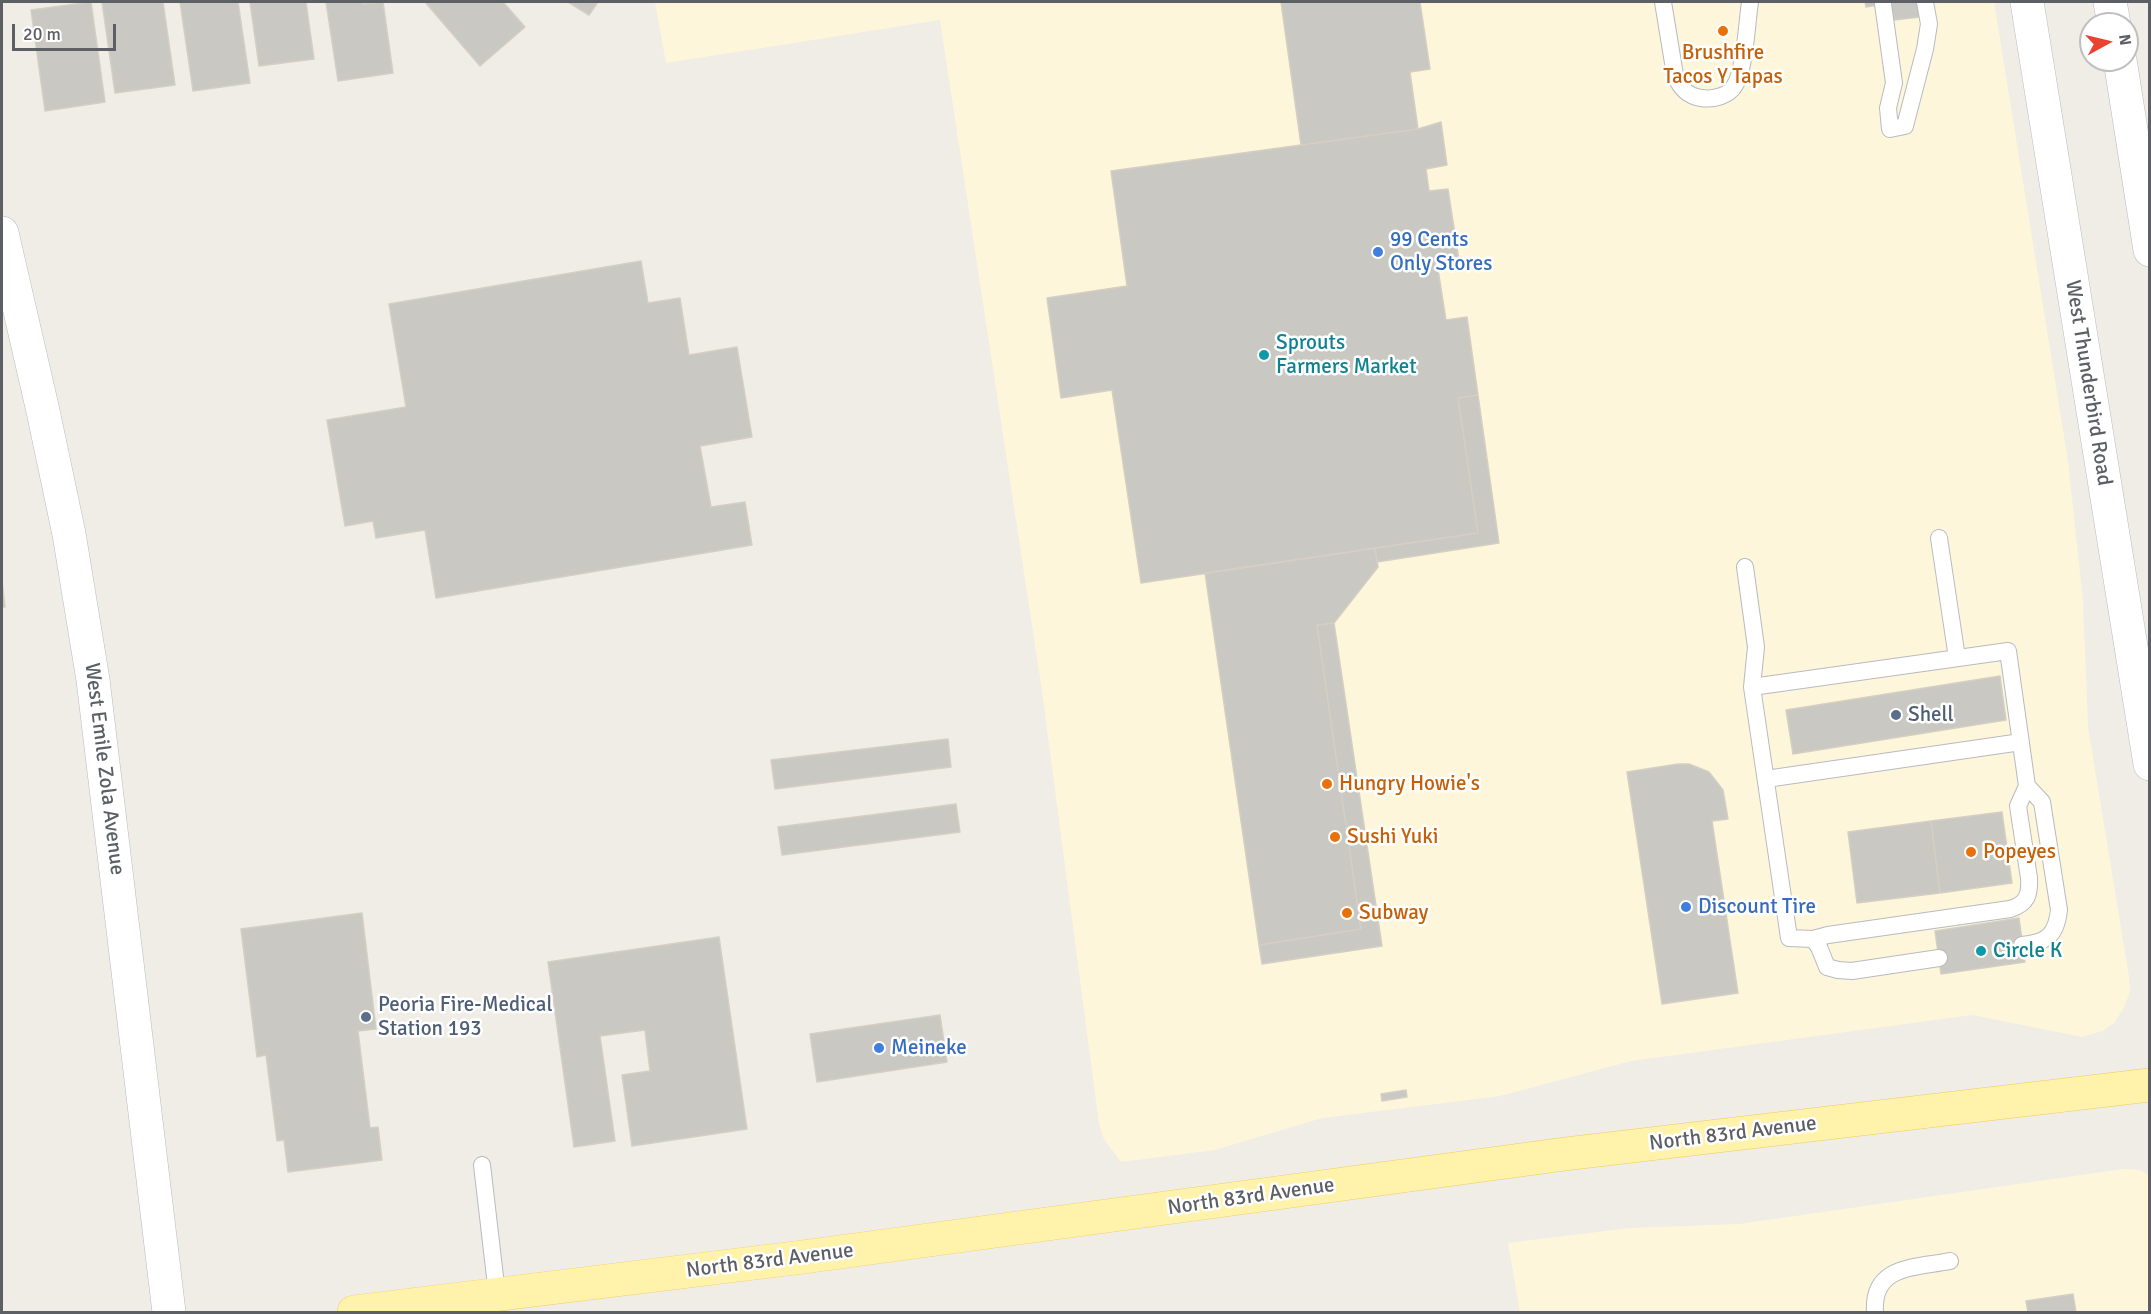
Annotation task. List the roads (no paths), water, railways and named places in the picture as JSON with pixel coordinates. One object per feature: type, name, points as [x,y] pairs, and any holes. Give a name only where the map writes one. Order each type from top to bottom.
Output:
[{"type":"main road","name":"North 83rd Avenue","points":[[354,1312],[851,1251],[1565,1154],[2150,1085]]},
{"type":"street","name":"West Thunderbird Road","points":[[2027,2],[2150,764]]},
{"type":"street","points":[[2122,72],[2150,250]]},
{"type":"street","name":"West Emile Zola Avenue","points":[[2,232],[67,522],[93,680],[169,1312]]},
{"type":"lane","points":[[1663,2],[1675,75],[1679,85],[1687,94],[1710,99],[1722,96],[1735,86],[1741,69],[1750,2]]},
{"type":"lane","points":[[1883,4],[1894,83],[1888,108],[1890,129],[1905,126],[1925,49],[1929,24],[1925,2]]},
{"type":"lane","points":[[1939,538],[1957,658]]},
{"type":"lane","points":[[1744,567],[1756,647],[1752,687],[1789,938],[1813,939],[2019,906],[2026,900],[2030,890],[2018,806],[2027,786],[2008,651],[1752,687]]},
{"type":"lane","points":[[1766,779],[2021,742]]},
{"type":"lane","points":[[2022,945],[2037,943],[2049,936],[2057,926],[2059,910],[2042,802],[2027,786]]},
{"type":"lane","points":[[1813,939],[1820,947],[1827,967],[1838,970],[1852,971],[1939,958]]},
{"type":"lane","points":[[482,1165],[497,1294]]},
{"type":"lane","points":[[1875,1312],[1877,1289],[1886,1278],[1897,1271],[1950,1262]]},
{"type":"place","name":"Brushfire Tacos Y Tapas","points":[[1723,31]]},
{"type":"place","name":"99 Cents Only Stores","points":[[1378,252]]},
{"type":"place","name":"Sprouts Farmers Market","points":[[1264,355]]},
{"type":"place","name":"Shell","points":[[1896,715]]},
{"type":"place","name":"Hungry Howie's","points":[[1327,784]]},
{"type":"place","name":"Sushi Yuki","points":[[1335,837]]},
{"type":"place","name":"Popeyes","points":[[1971,852]]},
{"type":"place","name":"Discount Tire","points":[[1686,907]]},
{"type":"place","name":"Subway","points":[[1347,913]]},
{"type":"place","name":"Circle K","points":[[1981,951]]},
{"type":"place","name":"Peoria Fire-Medical Station 193","points":[[366,1017]]},
{"type":"place","name":"Meineke","points":[[879,1048]]}]
